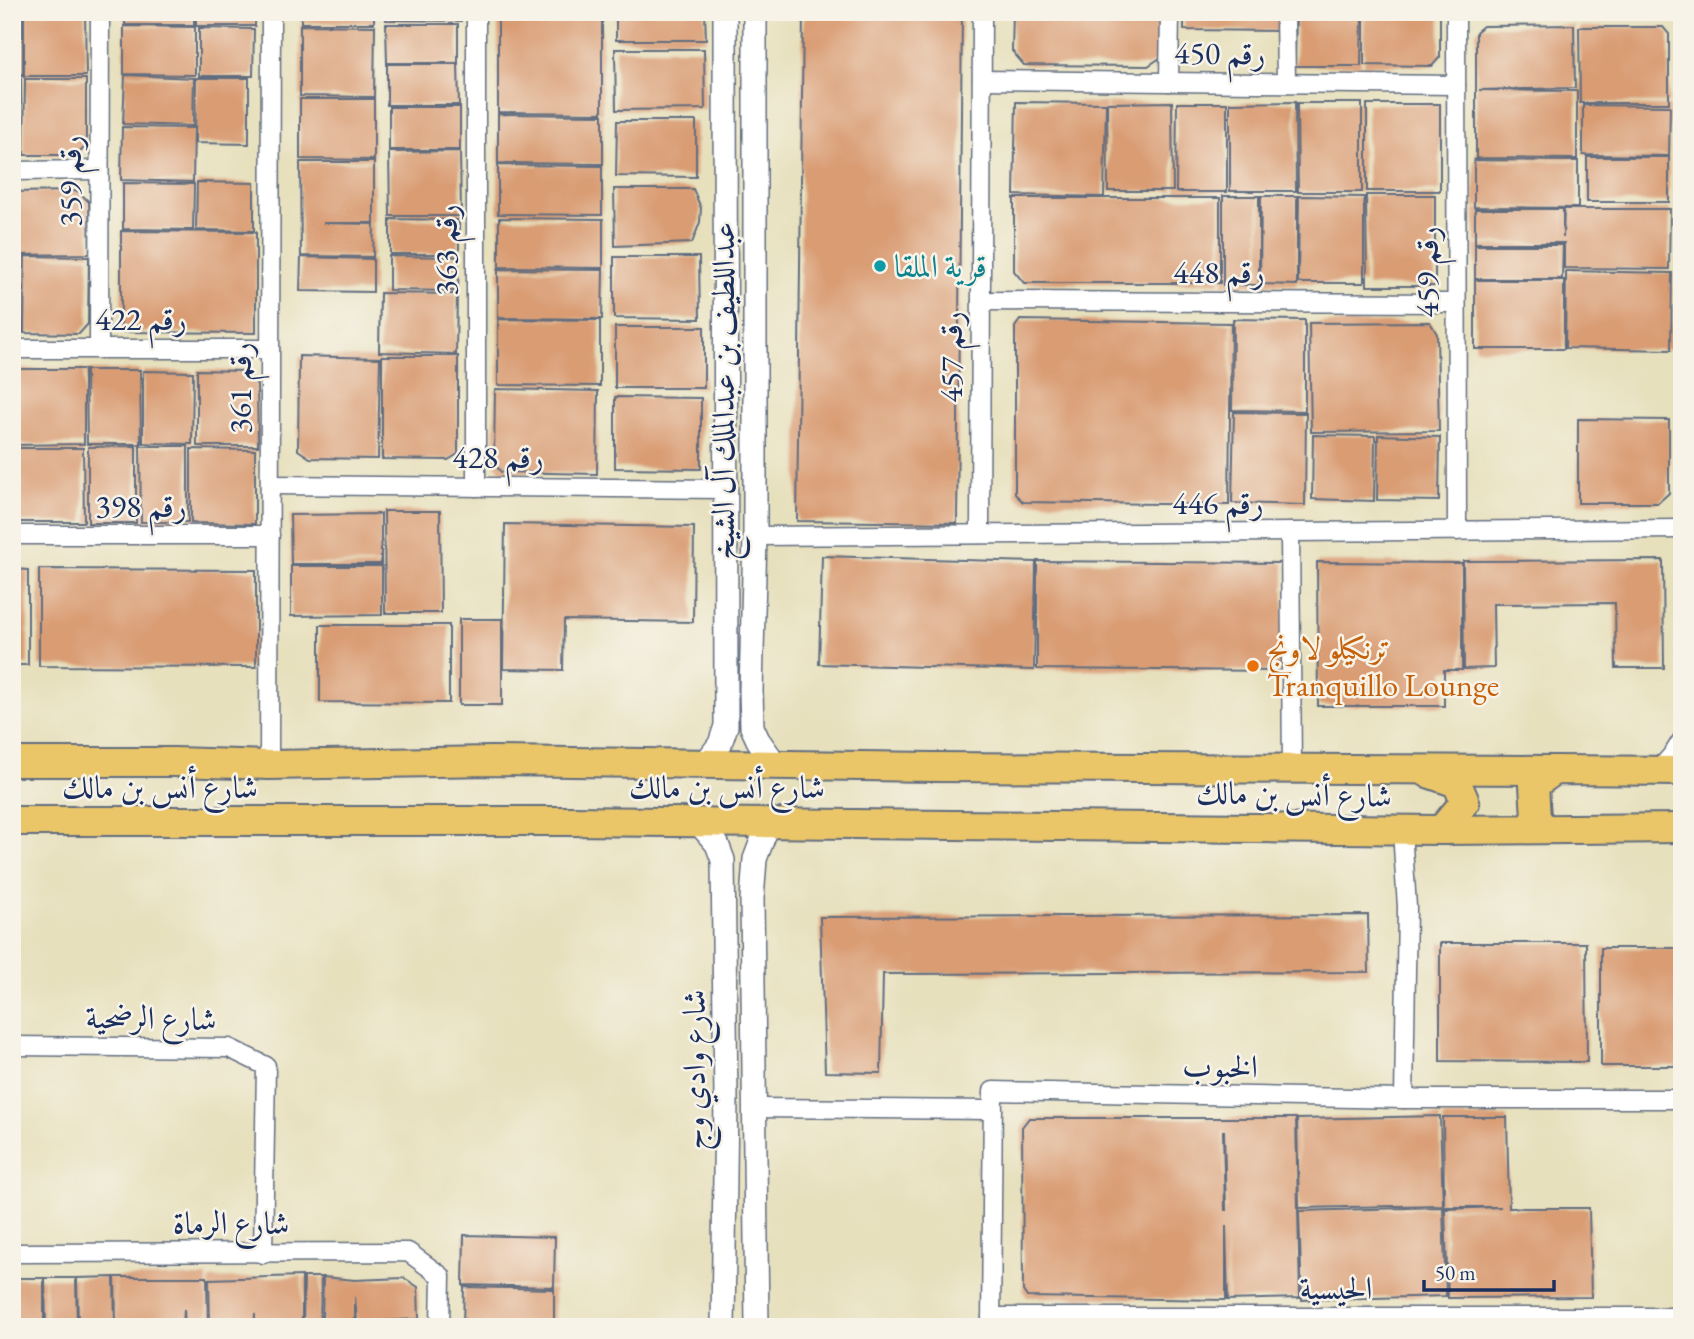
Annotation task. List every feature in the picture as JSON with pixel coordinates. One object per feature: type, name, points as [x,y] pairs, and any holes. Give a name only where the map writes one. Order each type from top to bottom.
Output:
[{"type":"main road","name":"شارع أنس بن مالك","points":[[12,762],[148,761],[269,765],[491,761],[1292,770],[1669,771]]},
{"type":"main road","name":"شارع أنس بن مالك","points":[[1420,770],[1457,783],[1465,802],[1441,830]]},
{"type":"main road","points":[[1545,829],[1536,818],[1534,785],[1555,770]]},
{"type":"main road","name":"شارع أنس بن مالك","points":[[12,821],[769,822],[1402,831],[1682,828]]},
{"type":"street","name":"رقم 359","points":[[99,349],[100,12]]},
{"type":"street","name":"رقم 361","points":[[269,765],[271,12]]},
{"type":"street","name":"رقم 363","points":[[476,12],[476,487]]},
{"type":"street","name":"عبداللطيف بن عبدالملك آل الشيخ","points":[[705,764],[720,744],[726,726],[725,12]]},
{"type":"street","name":"عبداللطيف بن عبدالملك آل الشيخ","points":[[755,12],[755,536],[752,726],[758,740],[775,764]]},
{"type":"street","name":"رقم 457","points":[[979,534],[982,12]]},
{"type":"street","points":[[1169,82],[1170,12]]},
{"type":"street","points":[[1285,12],[1286,83]]},
{"type":"street","name":"رقم 459","points":[[1456,12],[1457,531]]},
{"type":"street","name":"رقم 450","points":[[982,80],[1456,85]]},
{"type":"street","points":[[12,171],[99,170]]},
{"type":"street","name":"رقم 448","points":[[981,301],[1456,303]]},
{"type":"street","name":"رقم 422","points":[[12,349],[270,349]]},
{"type":"street","points":[[724,437],[754,437]]},
{"type":"street","name":"رقم 428","points":[[270,485],[725,489]]},
{"type":"street","name":"رقم 446","points":[[755,536],[1682,529]]},
{"type":"street","points":[[1290,532],[1292,770]]},
{"type":"street","name":"رقم 398","points":[[12,535],[270,535]]},
{"type":"street","points":[[726,677],[729,688],[735,693],[746,690],[751,677]]},
{"type":"street","points":[[1669,771],[1673,754],[1682,740]]},
{"type":"street","name":"شارع وادي وج","points":[[698,822],[722,852],[726,1098],[723,1327]]},
{"type":"street","name":"شارع وادي وج","points":[[757,1327],[752,899],[755,859],[769,822]]},
{"type":"street","points":[[1402,831],[1406,907],[1404,1099]]},
{"type":"street","points":[[724,899],[752,899]]},
{"type":"street","name":"شارع الرضحية","points":[[12,1046],[229,1048],[266,1066],[263,1254]]},
{"type":"street","name":"الخبوب","points":[[993,1110],[993,1091],[1404,1099],[1682,1099]]},
{"type":"street","points":[[755,1108],[993,1110],[991,1322]]},
{"type":"street","name":"شارع الرماة","points":[[12,1253],[263,1254],[408,1251],[441,1276],[440,1327]]},
{"type":"street","name":"الحيسية","points":[[991,1322],[1682,1317]]},
{"type":"building","points":[[12,12],[23,12],[23,75],[12,75]]},
{"type":"building","points":[[24,12],[85,12],[86,76],[24,76]]},
{"type":"building","points":[[125,12],[194,12],[194,25],[125,25]]},
{"type":"building","points":[[196,12],[255,12],[255,26],[196,26]]},
{"type":"building","points":[[301,12],[374,12],[374,23],[301,23]]},
{"type":"building","points":[[386,12],[461,12],[461,21],[386,20]]},
{"type":"building","points":[[498,12],[602,12],[602,113],[498,112]]},
{"type":"building","points":[[616,12],[705,12],[706,40],[616,40]]},
{"type":"building","name":"قرية الملقا","points":[[803,12],[962,12],[957,523],[797,521]]},
{"type":"building","points":[[1013,12],[1163,12],[1163,56],[1148,66],[1024,65],[1012,51]]},
{"type":"building","points":[[1184,12],[1281,12],[1281,31],[1184,30]]},
{"type":"building","points":[[1296,12],[1362,12],[1361,66],[1295,66]]},
{"type":"building","points":[[1364,12],[1440,12],[1440,57],[1432,66],[1364,65]]},
{"type":"building","points":[[386,24],[458,24],[458,63],[387,63]]},
{"type":"building","points":[[300,25],[375,26],[374,97],[300,96]]},
{"type":"building","points":[[1574,25],[1575,88],[1479,90],[1577,91],[1577,159],[1476,158],[1476,32],[1483,26]]},
{"type":"building","points":[[124,26],[195,27],[195,75],[124,74]]},
{"type":"building","points":[[1579,27],[1663,27],[1669,34],[1669,103],[1580,103]]},
{"type":"building","points":[[199,28],[254,29],[253,76],[199,76]]},
{"type":"building","points":[[615,49],[704,49],[705,109],[616,110]]},
{"type":"building","points":[[387,64],[458,64],[459,105],[387,105]]},
{"type":"building","points":[[125,75],[194,78],[193,126],[123,124]]},
{"type":"building","points":[[196,78],[249,78],[249,144],[195,143]]},
{"type":"building","points":[[12,79],[21,79],[22,153],[12,153]]},
{"type":"building","points":[[25,79],[86,79],[86,146],[77,155],[24,155]]},
{"type":"building","points":[[300,99],[374,99],[374,160],[300,159]]},
{"type":"building","points":[[1016,102],[1106,103],[1104,197],[1014,195]]},
{"type":"building","points":[[1172,102],[1173,191],[1108,191],[1107,103]]},
{"type":"building","points":[[1295,102],[1296,191],[1230,191],[1230,103]]},
{"type":"building","points":[[1177,103],[1227,103],[1227,192],[1176,192]]},
{"type":"building","points":[[1297,103],[1362,103],[1362,192],[1298,192]]},
{"type":"building","points":[[1367,104],[1440,104],[1440,191],[1367,191]]},
{"type":"building","points":[[1583,105],[1670,106],[1669,156],[1583,155]]},
{"type":"building","points":[[389,107],[460,107],[460,150],[389,150]]},
{"type":"building","points":[[498,114],[603,115],[603,164],[498,163]]},
{"type":"building","points":[[617,121],[696,121],[696,177],[616,176]]},
{"type":"building","points":[[122,127],[194,128],[193,182],[121,180]]},
{"type":"building","points":[[460,151],[461,216],[390,216],[389,152]]},
{"type":"building","points":[[1587,157],[1669,157],[1669,202],[1587,202]]},
{"type":"building","points":[[1474,160],[1578,161],[1578,208],[1474,207]]},
{"type":"building","points":[[300,162],[374,162],[374,223],[323,223],[374,224],[373,257],[301,256]]},
{"type":"building","points":[[498,165],[602,166],[602,215],[498,214]]},
{"type":"building","points":[[197,182],[254,183],[254,231],[196,230]]},
{"type":"building","points":[[123,183],[194,184],[193,230],[123,229]]},
{"type":"building","points":[[614,189],[693,189],[701,208],[700,222],[692,243],[615,246]]},
{"type":"building","points":[[78,191],[89,202],[90,254],[12,255],[12,192]]},
{"type":"building","points":[[1366,195],[1435,195],[1435,286],[1367,286]]},
{"type":"building","points":[[1223,196],[1259,196],[1259,285],[1223,285]]},
{"type":"building","points":[[1261,196],[1297,196],[1297,285],[1260,284]]},
{"type":"building","points":[[1299,196],[1364,197],[1364,283],[1298,283]]},
{"type":"building","points":[[1014,198],[1220,198],[1220,283],[1024,283],[1014,271]]},
{"type":"building","points":[[1475,209],[1563,209],[1563,238],[1564,209],[1670,209],[1669,269],[1564,268],[1564,243],[1475,243]]},
{"type":"building","points":[[499,218],[603,219],[603,268],[499,267]]},
{"type":"building","points":[[390,219],[459,220],[459,254],[390,254]]},
{"type":"building","points":[[121,231],[256,232],[256,333],[121,332]]},
{"type":"building","points":[[1475,245],[1563,245],[1562,279],[1475,279]]},
{"type":"building","points":[[25,256],[89,257],[88,324],[79,334],[24,333]]},
{"type":"building","points":[[389,256],[459,257],[458,291],[389,290]]},
{"type":"building","points":[[301,257],[373,259],[373,292],[300,291]]},
{"type":"building","points":[[614,257],[699,257],[700,319],[614,318]]},
{"type":"building","points":[[12,258],[22,258],[22,332],[12,332]]},
{"type":"building","points":[[498,269],[603,270],[602,319],[498,318]]},
{"type":"building","points":[[1566,271],[1672,273],[1671,350],[1565,348]]},
{"type":"building","points":[[1475,280],[1564,280],[1564,349],[1475,349]]},
{"type":"building","points":[[380,293],[457,294],[456,354],[379,352]]},
{"type":"building","points":[[498,319],[600,320],[600,386],[498,385]]},
{"type":"building","points":[[1233,319],[1305,320],[1305,411],[1232,410]]},
{"type":"building","points":[[1020,320],[1231,323],[1229,505],[1023,502],[1015,494],[1015,327]]},
{"type":"building","points":[[1430,322],[1437,334],[1439,431],[1311,432],[1309,323]]},
{"type":"building","points":[[615,327],[704,327],[704,388],[615,388]]},
{"type":"building","points":[[299,356],[380,358],[378,459],[310,458],[298,450]]},
{"type":"building","points":[[382,356],[458,356],[458,454],[448,460],[382,459]]},
{"type":"building","points":[[12,369],[84,369],[84,444],[12,445]]},
{"type":"building","points":[[86,370],[140,370],[141,444],[87,444]]},
{"type":"building","points":[[197,370],[246,371],[257,385],[258,446],[197,446]]},
{"type":"building","points":[[143,371],[193,372],[192,444],[143,443]]},
{"type":"building","points":[[495,389],[598,391],[597,474],[501,472],[494,463]]},
{"type":"building","points":[[615,397],[701,398],[701,469],[615,468]]},
{"type":"building","points":[[1234,412],[1306,413],[1305,505],[1232,503]]},
{"type":"building","points":[[1578,419],[1669,420],[1669,493],[1658,503],[1578,503]]},
{"type":"building","points":[[1313,435],[1375,436],[1374,501],[1312,499]]},
{"type":"building","points":[[1378,435],[1440,437],[1439,501],[1377,500]]},
{"type":"building","points":[[136,446],[136,523],[88,523],[88,447]]},
{"type":"building","points":[[140,446],[188,446],[188,522],[141,522]]},
{"type":"building","points":[[12,448],[83,448],[84,522],[12,522]]},
{"type":"building","points":[[191,449],[255,450],[255,524],[191,523]]},
{"type":"building","points":[[384,511],[440,511],[441,613],[385,613]]},
{"type":"building","points":[[381,514],[381,564],[291,564],[290,515]]},
{"type":"building","points":[[505,524],[694,527],[693,622],[564,620],[563,670],[503,669]]},
{"type":"building","points":[[822,556],[1036,562],[1034,670],[819,664]]},
{"type":"building","points":[[1663,560],[1664,668],[1616,668],[1615,603],[1493,604],[1494,668],[1464,669],[1463,561]]},
{"type":"building","points":[[1037,561],[1284,563],[1284,671],[1037,669]]},
{"type":"building","points":[[1317,562],[1462,563],[1462,670],[1444,670],[1444,706],[1318,706]]},
{"type":"building","points":[[291,566],[382,566],[382,615],[291,616]]},
{"type":"building","points":[[12,569],[28,570],[28,665],[12,665]]},
{"type":"building","points":[[39,569],[256,570],[256,667],[39,666]]},
{"type":"building","points":[[459,619],[502,619],[502,705],[459,705]]},
{"type":"building","points":[[320,625],[449,625],[449,703],[320,702]]},
{"type":"building","points":[[1368,915],[1369,972],[883,974],[881,1073],[825,1072],[820,917]]},
{"type":"building","points":[[1440,943],[1586,943],[1587,1062],[1440,1061]]},
{"type":"building","points":[[1601,948],[1682,948],[1682,1066],[1601,1066]]},
{"type":"building","points":[[1440,1116],[1443,1205],[1299,1208],[1297,1119]]},
{"type":"building","points":[[1443,1117],[1507,1117],[1509,1208],[1589,1208],[1591,1297],[1448,1298],[1445,1209],[1501,1207],[1444,1207]]},
{"type":"building","points":[[1029,1118],[1296,1118],[1300,1298],[1228,1300],[1226,1226],[1226,1300],[1027,1297],[1023,1291],[1022,1127]],"holes":[[[1223,1131],[1224,1131],[1226,1210]]]},
{"type":"building","points":[[1443,1207],[1446,1296],[1302,1300],[1299,1211]]},
{"type":"building","points":[[464,1235],[555,1237],[554,1287],[463,1285]]},
{"type":"building","points":[[302,1276],[302,1327],[255,1327],[255,1314],[254,1327],[210,1327],[209,1279]]},
{"type":"building","points":[[114,1277],[115,1327],[78,1327],[77,1278]]},
{"type":"building","points":[[115,1277],[207,1277],[208,1327],[185,1327],[184,1309],[183,1327],[116,1327]]},
{"type":"building","points":[[304,1277],[321,1277],[320,1327],[303,1327]]},
{"type":"building","points":[[323,1277],[355,1280],[404,1278],[418,1287],[419,1319],[357,1322],[355,1297],[355,1324],[416,1323],[416,1327],[322,1327]]},
{"type":"building","points":[[12,1278],[44,1278],[44,1327],[12,1327]]},
{"type":"building","points":[[45,1278],[76,1278],[77,1327],[46,1327]]},
{"type":"building","points":[[464,1287],[554,1289],[554,1327],[463,1327]]},
{"type":"place","name":"قرية الملقا","points":[[880,266]]},
{"type":"place","name":"ترنكيلو لاونج Tranquillo Lounge","points":[[1253,666]]}]
